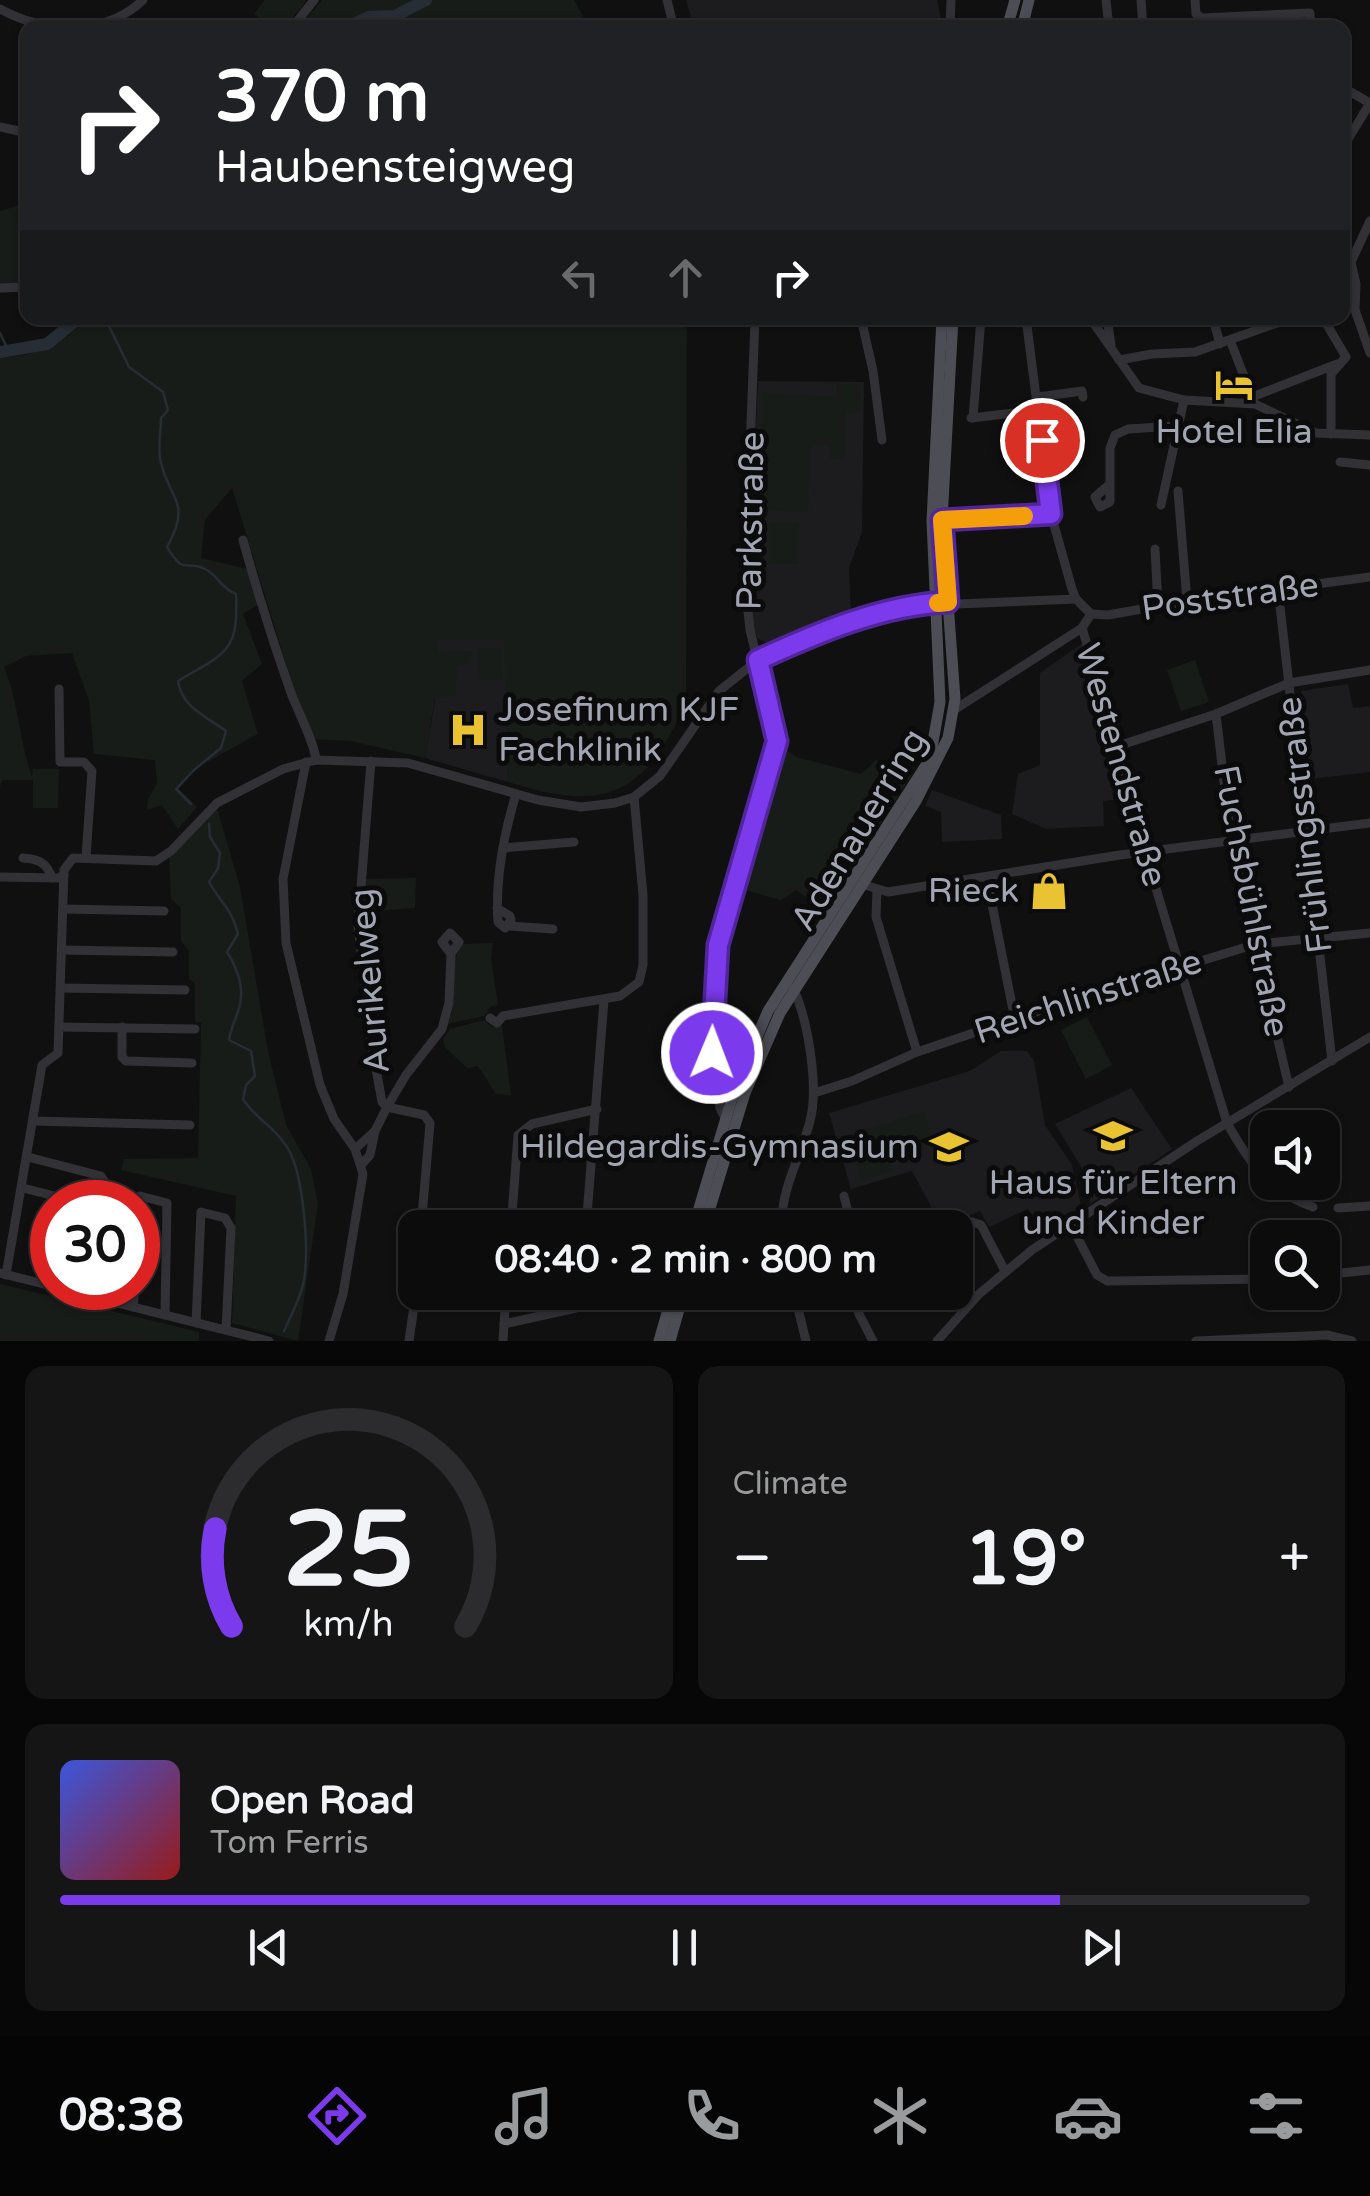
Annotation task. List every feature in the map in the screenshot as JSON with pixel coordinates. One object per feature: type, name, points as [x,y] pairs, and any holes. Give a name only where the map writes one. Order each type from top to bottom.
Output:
[{"type":"main road","name":"Adenauerring","points":[[708,1210],[750,1047],[939,760],[954,710],[932,521],[942,325]]},
{"type":"main road","name":"Adenauerring","points":[[699,1210],[730,1122],[790,985],[803,977],[930,759],[940,702],[942,520],[953,325]]},
{"type":"main road","points":[[659,1341],[668,1310]]},
{"type":"main road","points":[[670,1341],[679,1310]]},
{"type":"street","points":[[115,20],[142,0]]},
{"type":"street","points":[[298,20],[314,0]]},
{"type":"street","points":[[1195,0],[1196,14],[1206,18],[1310,13],[1310,20]]},
{"type":"street","points":[[1239,0],[1239,14]]},
{"type":"street","points":[[0,9],[26,20]]},
{"type":"street","points":[[1350,136],[1370,103]]},
{"type":"street","points":[[1095,325],[1139,388],[1184,400],[1253,401],[1341,360],[1370,355],[1355,310],[1356,284],[1351,270],[1352,257],[1370,222]]},
{"type":"street","name":"Parkstraße","points":[[730,1122],[720,1108],[712,1053],[718,945],[777,741],[750,630],[744,548],[756,325]]},
{"type":"street","points":[[863,325],[874,372],[882,440]]},
{"type":"street","points":[[980,325],[972,418],[1039,410]]},
{"type":"street","name":"Westendstraße","points":[[1028,325],[1051,514],[1061,557],[1076,599],[1091,614],[1082,628],[1227,1123],[1246,1158],[1268,1183],[1288,1198],[1313,1207]]},
{"type":"street","points":[[1109,325],[1111,347]]},
{"type":"street","points":[[1216,325],[1253,401],[1309,431],[1370,435]]},
{"type":"street","points":[[1119,360],[1182,354],[1272,325]]},
{"type":"street","points":[[1325,325],[1341,360]]},
{"type":"street","points":[[1331,434],[1331,374],[1341,360]]},
{"type":"street","points":[[1038,397],[1082,391],[1083,397]]},
{"type":"street","points":[[1162,505],[1184,400]]},
{"type":"street","points":[[1110,484],[1110,448],[1115,434],[1128,428],[1176,426]]},
{"type":"street","points":[[1340,462],[1370,465]]},
{"type":"street","points":[[1178,491],[1187,600]]},
{"type":"street","points":[[942,520],[1051,514]]},
{"type":"street","points":[[242,540],[285,676],[314,748],[300,783],[283,879],[286,943],[320,1084],[364,1174],[342,1294],[329,1341]]},
{"type":"street","points":[[1155,550],[1158,606]]},
{"type":"street","name":"Poststraße","points":[[1091,614],[1108,615],[1187,600],[1370,577]]},
{"type":"street","name":"Frühlingsstraße","points":[[1278,589],[1332,1061]]},
{"type":"street","points":[[0,877],[52,878],[64,872],[73,858],[156,861],[171,851],[216,803],[283,769],[311,761],[408,763],[581,808],[634,797],[660,776],[720,692],[758,660],[851,622],[941,602],[1076,599]]},
{"type":"street","points":[[954,710],[1082,628]]},
{"type":"street","points":[[1118,746],[1216,714],[1289,683],[1370,670]]},
{"type":"street","points":[[59,689],[60,762],[84,762],[92,771],[86,857]]},
{"type":"street","name":"Fuchsbühlstraße","points":[[1216,714],[1231,841],[1289,1086]]},
{"type":"street","name":"Aurikelweg","points":[[371,761],[358,925],[371,1041],[382,1102],[387,1107],[424,1115],[430,1122],[423,1210]]},
{"type":"street","points":[[283,769],[300,783]]},
{"type":"street","points":[[516,794],[504,848],[498,922],[505,928],[553,929]]},
{"type":"street","points":[[503,1016],[628,994],[642,976],[644,895],[634,797]]},
{"type":"street","points":[[856,882],[888,892],[1145,852],[1370,823]]},
{"type":"street","points":[[504,848],[574,842]]},
{"type":"street","points":[[23,858],[40,861],[48,867],[52,878]]},
{"type":"street","points":[[30,1281],[3,1274],[28,1157],[42,1065],[58,1053],[64,872]]},
{"type":"street","points":[[987,878],[1015,1020]]},
{"type":"street","points":[[876,890],[876,917],[917,1052]]},
{"type":"street","points":[[63,909],[164,911]]},
{"type":"street","name":"Reichlinstraße","points":[[814,1093],[917,1052],[1256,944],[1370,933]]},
{"type":"street","points":[[62,950],[173,952]]},
{"type":"street","points":[[362,1164],[370,1155],[387,1107],[442,1029],[449,1003],[451,954]]},
{"type":"street","points":[[800,1005],[803,977]]},
{"type":"street","points":[[784,1210],[786,1187],[811,1119],[814,1093],[805,1024],[790,985]]},
{"type":"street","points":[[61,988],[184,990]]},
{"type":"street","points":[[588,1210],[604,1000]]},
{"type":"street","points":[[780,1013],[796,1016],[805,1024]]},
{"type":"street","points":[[59,1026],[195,1029]]},
{"type":"street","points":[[122,1027],[122,1057],[126,1061],[192,1063]]},
{"type":"street","points":[[937,1341],[1005,1271],[1227,1123],[1370,1037]]},
{"type":"street","points":[[512,1210],[518,1135],[532,1124],[597,1109]]},
{"type":"street","points":[[33,1120],[190,1126]]},
{"type":"street","points":[[355,1149],[376,1132]]},
{"type":"street","points":[[28,1157],[101,1176],[103,1180]]},
{"type":"street","points":[[22,1188],[30,1190]]},
{"type":"street","points":[[844,1196],[848,1210]]},
{"type":"street","points":[[160,1202],[167,1204],[169,1211],[165,1315]]},
{"type":"street","points":[[1338,1208],[1370,1206]]},
{"type":"street","points":[[196,1322],[202,1212],[225,1218],[231,1228],[226,1330]]},
{"type":"street","points":[[973,1222],[981,1225],[1005,1271]]},
{"type":"street","points":[[1071,1225],[1097,1275],[1108,1281],[1250,1279]]},
{"type":"street","points":[[1340,1273],[1370,1270]]},
{"type":"street","points":[[145,1310],[269,1341]]},
{"type":"street","points":[[410,1341],[414,1310]]},
{"type":"street","points":[[503,1341],[505,1310]]},
{"type":"street","points":[[504,1324],[567,1310]]},
{"type":"street","points":[[798,1310],[806,1341]]},
{"type":"street","points":[[857,1310],[873,1341]]},
{"type":"street","points":[[1196,1341],[1328,1335],[1352,1341]]},
{"type":"shaded area","points":[[265,0],[306,1],[291,20],[262,20],[254,14]]},
{"type":"shaded area","points":[[322,0],[574,0],[585,20],[305,20]]},
{"type":"shaded area","points":[[686,0],[937,0],[941,20],[692,20]]},
{"type":"shaded area","points":[[20,205],[20,283],[0,284],[0,211]]},
{"type":"shaded area","points":[[81,325],[687,325],[686,701],[655,758],[637,777],[618,789],[596,795],[571,796],[508,782],[504,640],[438,640],[438,652],[472,651],[469,664],[457,667],[455,696],[435,697],[425,758],[351,741],[309,739],[232,488],[205,520],[201,558],[247,569],[259,604],[243,614],[262,664],[242,681],[258,734],[196,768],[179,789],[197,807],[178,829],[162,805],[147,810],[157,783],[155,760],[94,754],[89,701],[72,653],[26,656],[4,667],[32,777],[33,769],[59,769],[58,808],[33,808],[33,780],[3,780],[0,786],[0,358],[49,347]]},
{"type":"shaded area","points":[[758,381],[864,382],[862,532],[849,568],[851,613],[770,644],[758,639],[753,631],[749,583]]},
{"type":"shaded area","points":[[836,384],[861,384],[861,413],[846,413],[844,459],[830,459],[830,445],[811,445],[808,512],[757,510],[762,393],[836,397]]},
{"type":"shaded area","points":[[769,522],[799,522],[798,564],[769,564]]},
{"type":"shaded area","name":"Josefinum KJF Fachklinik","points":[[438,640],[505,640],[508,782],[425,758],[435,701]]},
{"type":"shaded area","points":[[1083,643],[1126,799],[1103,801],[1104,826],[1046,829],[1012,814],[1018,774],[1040,765],[1040,673]]},
{"type":"shaded area","points":[[478,648],[501,648],[502,680],[479,680]]},
{"type":"shaded area","points":[[1195,660],[1209,702],[1181,711],[1167,670]]},
{"type":"shaded area","points":[[1348,684],[1353,708],[1370,706],[1370,772],[1310,779],[1301,691]]},
{"type":"shaded area","points":[[780,744],[796,757],[861,774],[876,760],[912,775],[824,910],[796,890],[781,900],[737,888]]},
{"type":"shaded area","points":[[932,790],[1001,815],[1002,839],[942,842],[941,812],[925,806]]},
{"type":"shaded area","points":[[217,808],[240,887],[268,1051],[286,1125],[311,1169],[318,1204],[298,1341],[232,1323],[236,1196],[121,1170],[124,1159],[198,1158],[201,1023],[195,1021],[195,983],[189,979],[189,951],[181,941],[181,908],[171,899],[169,855]]},
{"type":"shaded area","points":[[416,878],[415,908],[362,912],[363,879]]},
{"type":"shaded area","points":[[493,943],[491,958],[498,1005],[491,1006],[484,1016],[447,1024],[453,1005],[455,963],[463,944]]},
{"type":"shaded area","points":[[1087,1017],[1112,1065],[1086,1079],[1061,1030]]},
{"type":"shaded area","points":[[484,1020],[492,1027],[502,1026],[511,1095],[496,1094],[478,1066],[467,1068],[445,1047],[443,1039],[450,1029]]},
{"type":"shaded area","name":"Hildegardis-Gymnasium","points":[[1001,1051],[1027,1051],[1034,1061],[1045,1125],[1072,1165],[1082,1210],[1042,1232],[1028,1209],[989,1227],[980,1211],[973,1214],[973,1210],[933,1210],[912,1171],[851,1189],[829,1113],[970,1071]]},
{"type":"shaded area","name":"Haus für Eltern und Kinder","points":[[1131,1088],[1172,1149],[1090,1204],[1085,1173],[1055,1124]]},
{"type":"shaded area","points":[[924,1111],[933,1140],[888,1154],[893,1171],[861,1181],[847,1136]]},
{"type":"shaded area","points":[[0,1284],[30,1291],[30,1310],[108,1310],[199,1332],[199,1341],[0,1341]]},
{"type":"waterway","points":[[363,20],[395,16],[426,0]]},
{"type":"waterway","points":[[0,352],[47,344],[70,325]]},
{"type":"waterway","points":[[108,325],[129,367],[163,392],[168,410],[161,418],[159,453],[176,501],[178,519],[167,547],[182,565],[205,569],[236,594],[235,629],[226,649],[178,681],[190,705],[226,731],[221,748],[176,789],[191,804]]},
{"type":"waterway","points":[[0,333],[8,350]]},
{"type":"waterway","points":[[209,824],[210,837],[220,853],[218,868],[209,882],[238,934],[227,952],[237,972],[241,993],[229,1040],[251,1051],[255,1076],[246,1085],[243,1099],[285,1144],[301,1190],[306,1249],[304,1280],[284,1331]]},
{"type":"slow traffic","points":[[938,603],[948,602],[942,520],[1024,516]]},
{"type":"place","name":"Hotel Elia","points":[[1234,385]]},
{"type":"place","name":"Josefinum KJF Fachklinik","points":[[468,730]]},
{"type":"place","name":"Rieck","points":[[1049,891]]},
{"type":"place","name":"Haus für Eltern und Kinder","points":[[1113,1136]]},
{"type":"place","name":"Hildegardis-Gymnasium","points":[[949,1147]]},
{"type":"route","points":[[712,1053],[718,945],[777,741],[758,660],[851,622],[911,606],[948,602],[942,520],[1051,514],[1042,440]]}]
